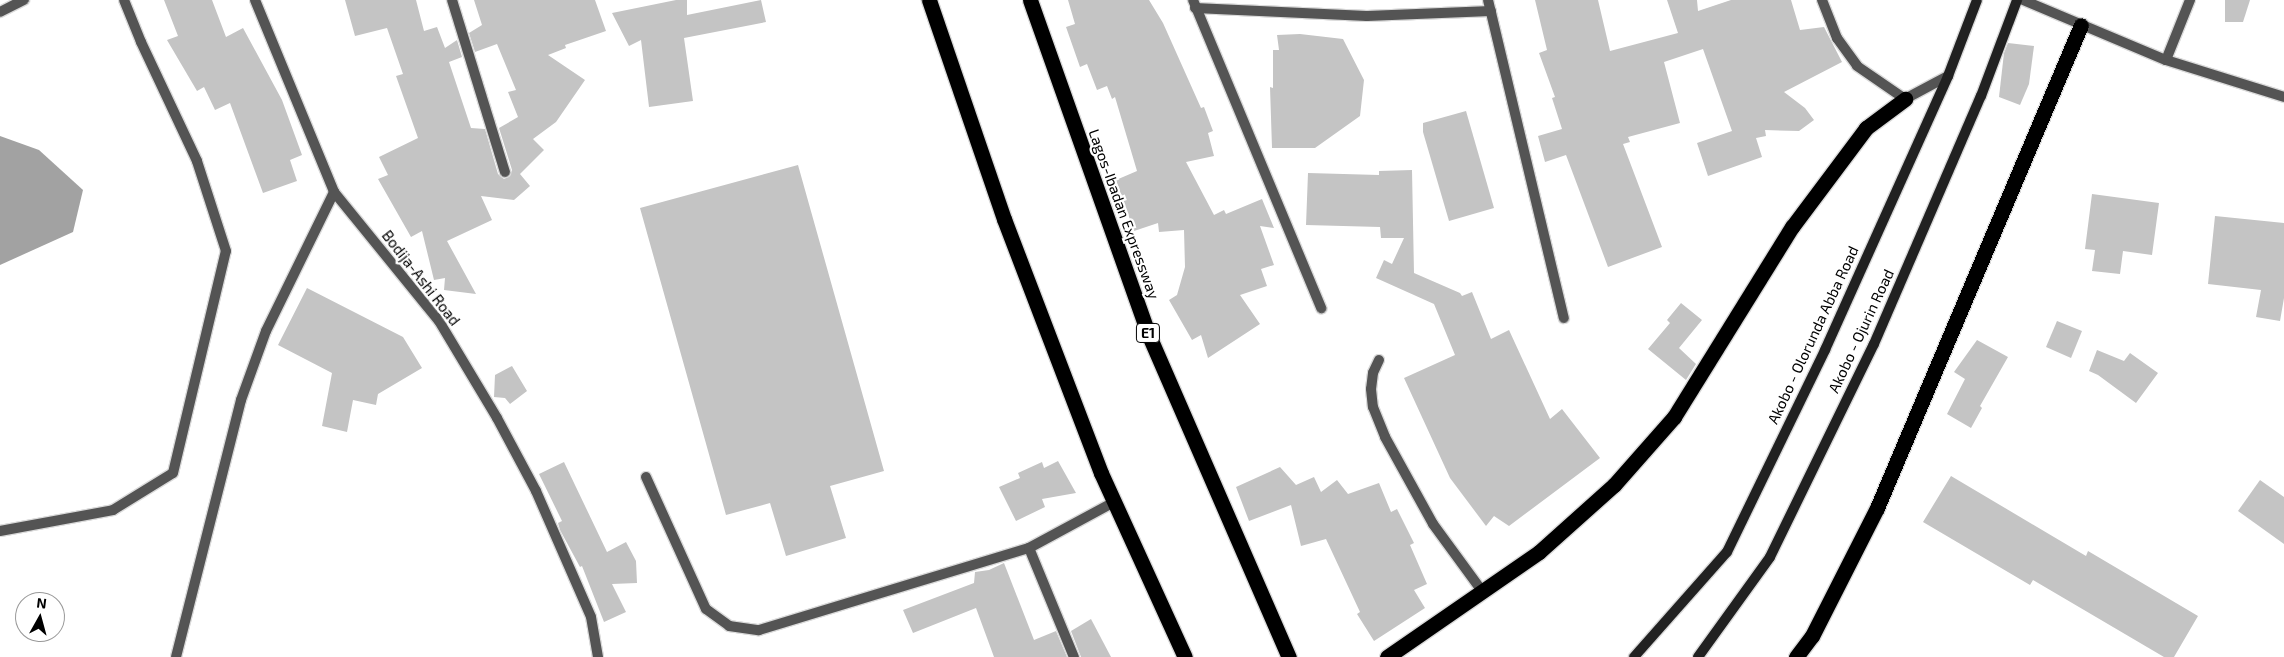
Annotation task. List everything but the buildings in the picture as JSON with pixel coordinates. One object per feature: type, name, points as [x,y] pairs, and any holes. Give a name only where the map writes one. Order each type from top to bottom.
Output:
[{"type":"highway","points":[[929,0],[1004,219],[1114,502],[1185,657]]},
{"type":"highway","name":"Lagos-Ibadan Expressway","points":[[1030,0],[1147,331],[1289,657]]},
{"type":"highway","points":[[1796,657],[1812,636],[1877,508],[2080,25]]},
{"type":"highway","points":[[1387,657],[1540,552],[1614,485],[1674,418],[1792,226],[1866,128],[1905,99]]},
{"type":"main road","name":"Akobo - Olorunda Abba Road","points":[[1634,657],[1727,552],[1825,350],[1948,76],[1977,0]]},
{"type":"main road","name":"Akobo - Ojurin Road","points":[[1698,657],[1770,557],[1865,362],[1981,96],[2017,0]]},
{"type":"street","points":[[0,12],[24,0]]},
{"type":"street","points":[[0,531],[113,510],[173,473],[226,251],[198,162],[141,42],[124,0]]},
{"type":"street","name":"Bodija-Ashi Road","points":[[255,0],[334,192],[439,321],[497,418],[536,491],[590,617],[598,657]]},
{"type":"street","points":[[452,0],[505,172]]},
{"type":"street","points":[[1488,0],[1564,318]]},
{"type":"street","points":[[1822,0],[1837,38],[1857,66],[1905,99],[1948,76]]},
{"type":"street","points":[[2024,0],[2166,60],[2284,97]]},
{"type":"street","points":[[2166,60],[2190,0]]},
{"type":"street","points":[[1321,308],[1194,4],[1367,16],[1490,11]]},
{"type":"street","points":[[176,657],[241,400],[266,331],[334,192]]},
{"type":"street","points":[[1379,360],[1373,373],[1371,389],[1373,407],[1385,438],[1433,524],[1482,592]]},
{"type":"street","points":[[646,478],[706,609],[728,626],[759,630],[1029,548],[1114,502]]},
{"type":"street","points":[[1029,548],[1074,657]]},
{"type":"shaded area","points":[[0,136],[39,150],[83,190],[73,232],[0,265]]}]
